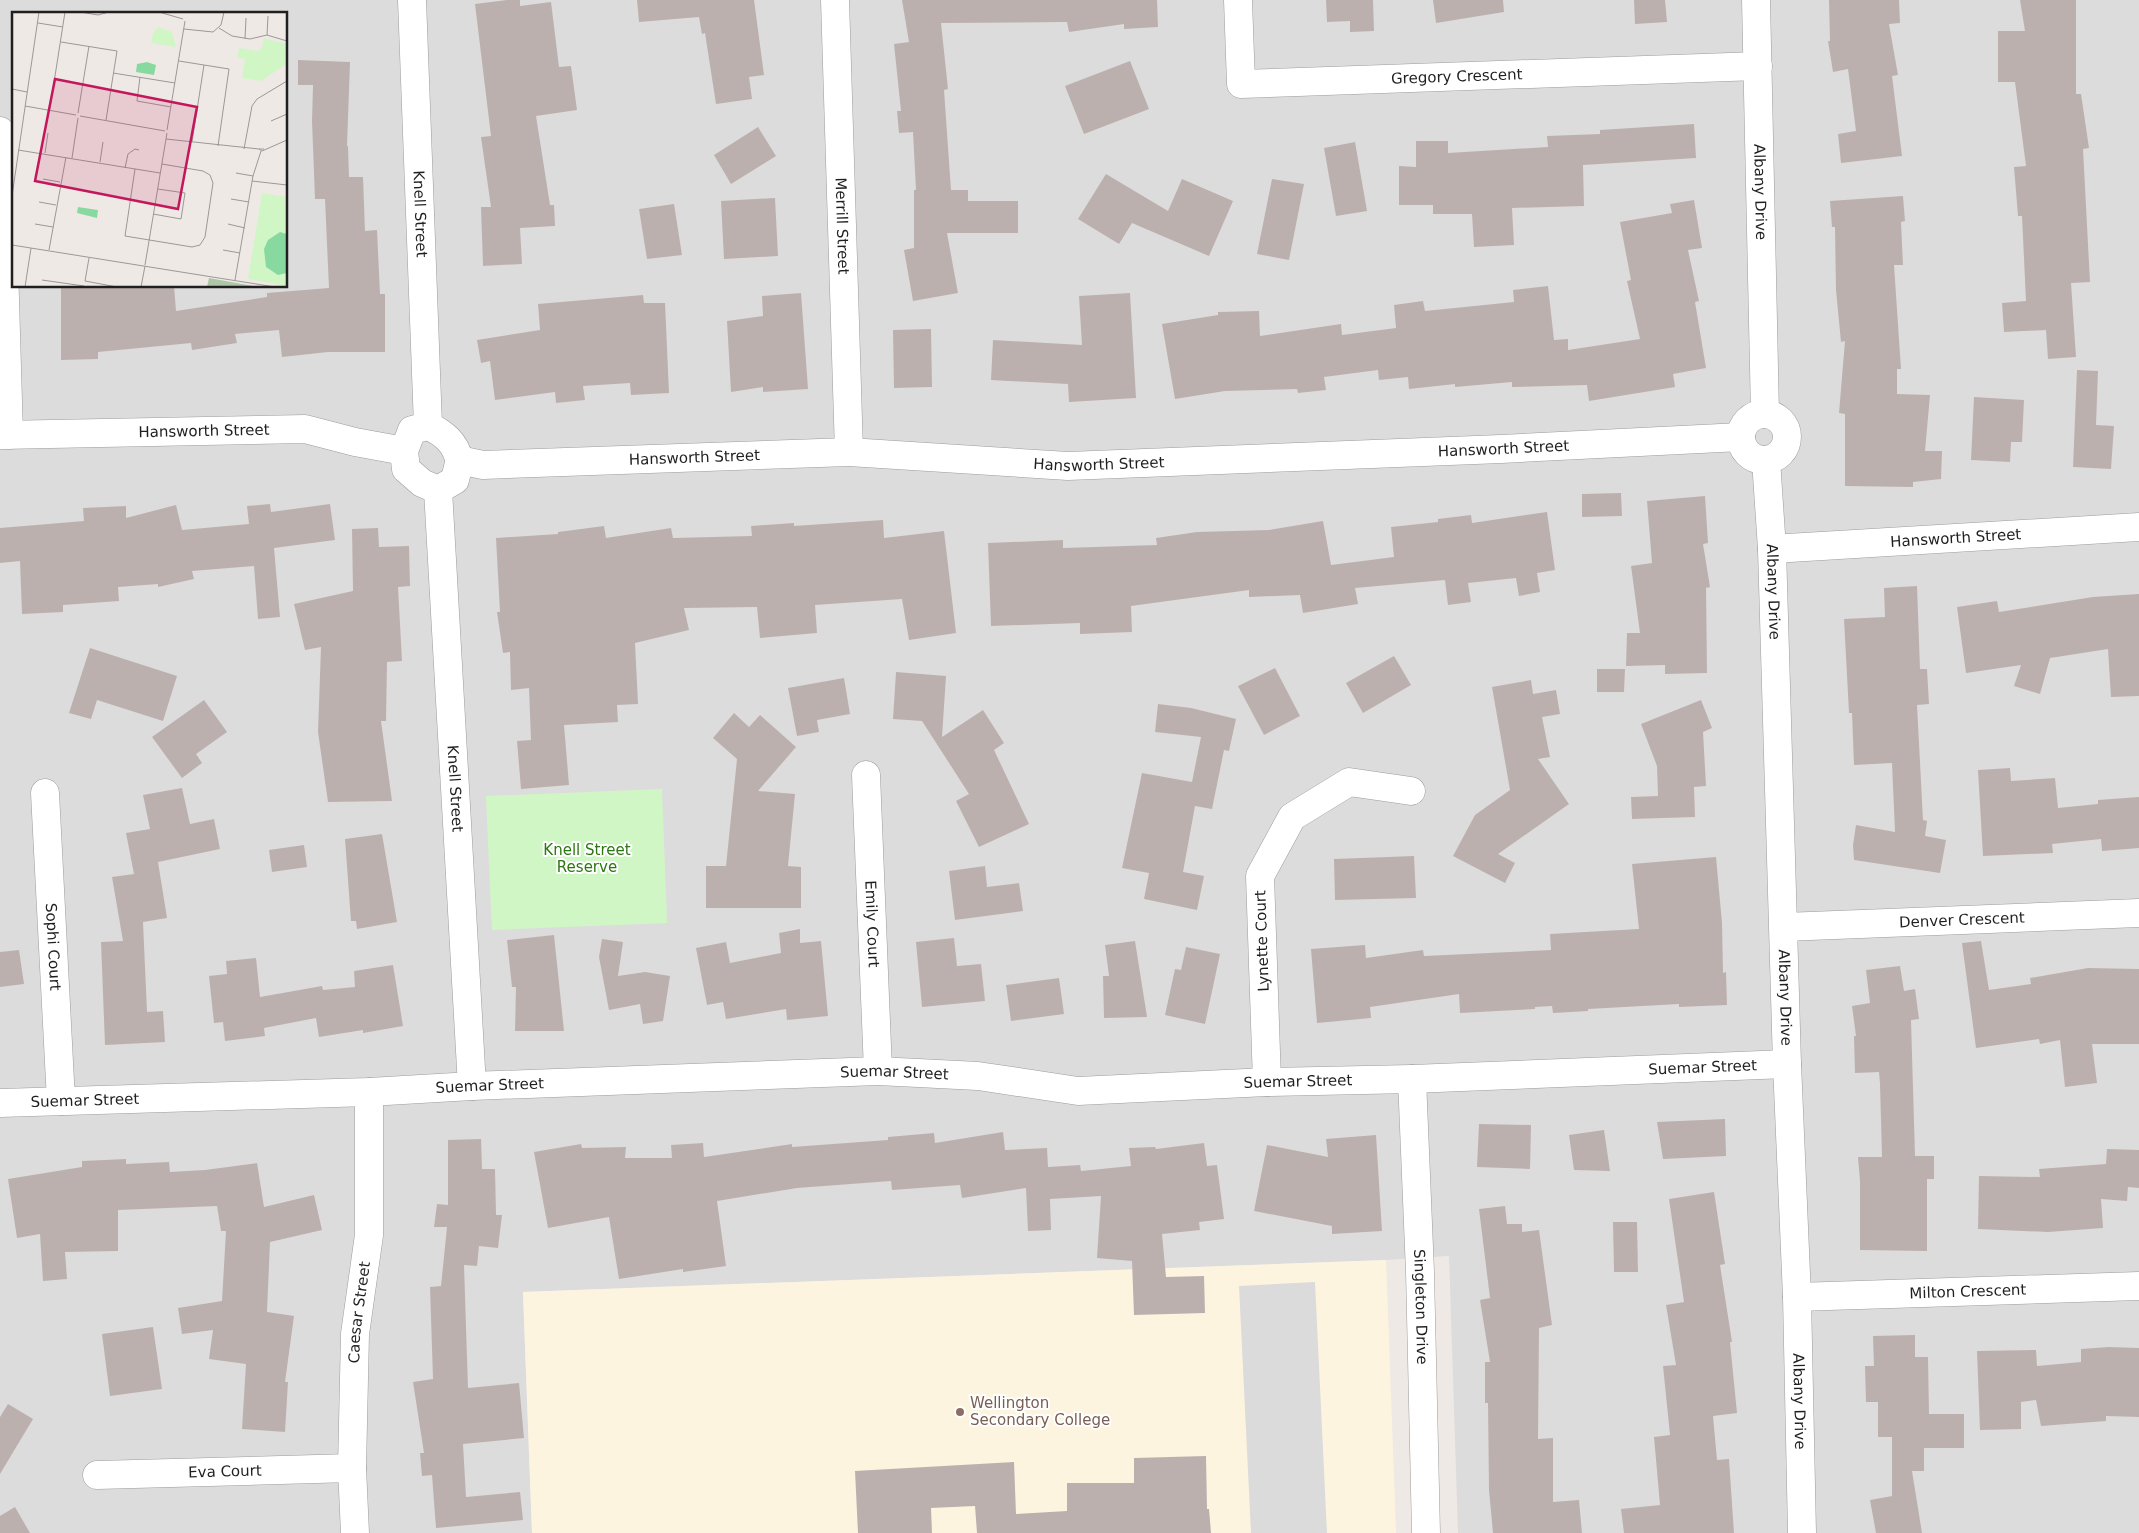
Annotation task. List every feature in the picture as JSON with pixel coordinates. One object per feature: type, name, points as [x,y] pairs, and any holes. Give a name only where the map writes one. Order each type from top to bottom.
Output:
[{"type":"street","name":"Knell Street","points":[[412,0],[428,426]]},
{"type":"street","name":"Merrill Street","points":[[835,0],[849,452]]},
{"type":"street","name":"Gregory Crescent","points":[[1238,0],[1241,84],[1758,66]]},
{"type":"street","name":"Albany Drive","points":[[1756,0],[1765,414]]},
{"type":"street","points":[[0,131],[4,435]]},
{"type":"street","points":[[1765,414],[1773,415],[1785,425],[1788,441],[1780,454],[1766,460],[1751,456],[1742,444],[1741,437],[1742,429],[1751,418],[1765,414]]},
{"type":"street","points":[[428,426],[442,432],[451,442],[458,460],[456,480],[438,490],[422,483],[406,468],[404,451],[412,430],[428,426]]},
{"type":"street","name":"Hansworth Street","points":[[4,435],[305,429],[355,442],[404,451]]},
{"type":"street","name":"Hansworth Street","points":[[458,460],[483,465],[849,452],[1068,466],[1501,449],[1741,437]]},
{"type":"street","name":"Albany Drive","points":[[1766,460],[1772,549],[1787,1064],[1797,1298],[1802,1533]]},
{"type":"street","name":"Knell Street","points":[[438,490],[472,1086]]},
{"type":"street","name":"Hansworth Street","points":[[1772,549],[2139,527]]},
{"type":"street","name":"Emily Court","points":[[866,775],[878,1071]]},
{"type":"street","name":"Lynette Court","points":[[1267,1082],[1260,876],[1292,817],[1348,782],[1411,791]]},
{"type":"street","name":"Sophi Court","points":[[45,793],[61,1101]]},
{"type":"street","name":"Denver Crescent","points":[[1784,927],[2139,913]]},
{"type":"street","name":"Suemar Street","points":[[0,1103],[369,1092],[472,1086],[878,1071],[978,1076],[1078,1092],[1267,1082],[1412,1079],[1787,1064]]},
{"type":"street","name":"Singleton Drive","points":[[1412,1079],[1420,1272],[1426,1533]]},
{"type":"street","name":"Caesar Street","points":[[355,1533],[352,1468],[355,1334],[369,1235],[369,1092]]},
{"type":"street","name":"Milton Crescent","points":[[1797,1298],[2139,1286]]},
{"type":"street","name":"Eva Court","points":[[96,1476],[352,1468]]},
{"type":"shaded area","points":[[0,0],[2139,0],[2139,1533],[1458,1533],[1449,1256],[1386,1260],[523,1292],[532,1533],[0,1533]]},
{"type":"shaded area","name":"Wellington Secondary College","points":[[1386,1260],[1396,1533],[532,1533],[523,1292]]},
{"type":"shaded area","points":[[1315,1282],[1327,1533],[1251,1533],[1239,1286]]},
{"type":"green space","name":"Knell Street Reserve","points":[[662,789],[667,923],[492,930],[486,796]]},
{"type":"building","points":[[520,0],[520,6],[551,2],[559,67],[571,66],[577,110],[536,116],[550,205],[554,205],[555,226],[520,228],[522,264],[483,266],[481,207],[491,207],[481,137],[491,136],[475,4]]},
{"type":"building","points":[[637,0],[754,0],[764,75],[749,77],[752,99],[716,104],[705,33],[702,34],[699,17],[639,22]]},
{"type":"building","points":[[902,0],[1157,0],[1158,27],[1124,29],[1124,24],[1069,32],[1067,22],[941,23],[948,89],[944,90],[951,190],[968,190],[968,201],[1018,201],[1018,233],[947,233],[958,293],[913,301],[904,250],[914,248],[914,190],[916,190],[913,132],[899,133],[897,111],[901,111],[894,44],[909,42]]},
{"type":"building","points":[[1326,0],[1373,0],[1374,31],[1350,32],[1350,21],[1327,22]]},
{"type":"building","points":[[1433,0],[1503,0],[1504,12],[1436,23]]},
{"type":"building","points":[[1634,0],[1665,0],[1667,22],[1635,24]]},
{"type":"building","points":[[1829,0],[1899,0],[1900,23],[1889,24],[1898,75],[1892,76],[1902,156],[1841,163],[1838,134],[1856,131],[1848,69],[1833,72],[1828,41],[1830,41]]},
{"type":"building","points":[[2020,0],[2076,0],[2076,94],[2081,94],[2089,148],[2083,149],[2090,282],[2071,283],[2076,357],[2048,359],[2046,330],[2004,332],[2002,303],[2026,301],[2022,216],[2018,216],[2014,167],[2026,166],[2015,82],[1998,82],[1998,31],[2025,31]]},
{"type":"building","points":[[298,60],[350,62],[347,146],[349,177],[363,177],[365,231],[377,230],[380,294],[385,294],[385,352],[328,352],[282,357],[279,330],[235,334],[237,343],[192,350],[191,343],[98,352],[98,359],[61,360],[61,288],[174,288],[176,311],[267,297],[267,293],[329,288],[325,199],[315,199],[312,121],[313,85],[298,85]]},
{"type":"building","points":[[1130,61],[1149,109],[1084,134],[1065,86]]},
{"type":"building","points":[[1694,124],[1696,158],[1583,165],[1584,206],[1512,208],[1514,245],[1474,247],[1472,214],[1433,214],[1433,205],[1399,205],[1399,166],[1416,167],[1416,141],[1448,141],[1448,153],[1548,147],[1547,136],[1600,134],[1600,130]]},
{"type":"building","points":[[758,127],[776,156],[731,184],[714,155]]},
{"type":"building","points":[[1355,142],[1367,211],[1336,216],[1324,148]]},
{"type":"building","points":[[1106,174],[1168,211],[1182,179],[1233,201],[1209,256],[1132,223],[1119,244],[1078,219]]},
{"type":"building","points":[[1272,179],[1304,184],[1289,260],[1257,254]]},
{"type":"building","points":[[1903,196],[1905,221],[1901,222],[1903,265],[1894,265],[1901,369],[1897,369],[1897,394],[1930,395],[1925,451],[1942,451],[1941,479],[1913,482],[1913,487],[1845,486],[1845,414],[1839,413],[1845,341],[1841,342],[1836,290],[1835,227],[1832,227],[1830,201]]},
{"type":"building","points":[[775,198],[778,256],[724,259],[721,201]]},
{"type":"building","points":[[1694,200],[1702,248],[1688,250],[1699,301],[1695,302],[1706,368],[1673,374],[1675,387],[1589,401],[1587,385],[1512,387],[1512,382],[1455,387],[1455,384],[1409,389],[1408,377],[1379,380],[1378,370],[1324,377],[1326,390],[1298,393],[1297,389],[1225,391],[1175,399],[1162,324],[1218,315],[1218,312],[1259,311],[1260,336],[1341,324],[1342,335],[1396,328],[1394,305],[1423,301],[1425,311],[1514,302],[1513,290],[1548,286],[1554,340],[1568,339],[1568,350],[1640,339],[1627,281],[1631,280],[1620,222],[1672,213],[1670,204]]},
{"type":"building","points":[[674,204],[682,255],[647,259],[639,209]]},
{"type":"building","points":[[801,293],[808,389],[763,392],[763,387],[731,392],[727,321],[763,316],[762,296]]},
{"type":"building","points":[[1130,293],[1136,398],[1069,402],[1068,384],[991,380],[993,340],[1082,345],[1079,296]]},
{"type":"building","points":[[643,295],[644,303],[665,303],[669,393],[631,395],[630,383],[583,386],[585,400],[556,403],[555,392],[495,400],[490,361],[481,363],[477,340],[540,330],[538,304]]},
{"type":"building","points":[[931,329],[932,387],[894,388],[893,330]]},
{"type":"building","points":[[2077,370],[2098,371],[2096,425],[2114,426],[2111,469],[2073,467]]},
{"type":"building","points":[[1974,397],[2024,400],[2022,442],[2011,442],[2010,462],[1971,460]]},
{"type":"building","points":[[1621,493],[1622,516],[1582,517],[1582,494]]},
{"type":"building","points":[[1705,496],[1708,543],[1703,544],[1710,587],[1706,588],[1707,673],[1665,674],[1665,665],[1626,666],[1627,633],[1640,633],[1631,566],[1652,563],[1647,501]]},
{"type":"building","points":[[270,504],[271,512],[330,504],[335,540],[274,548],[280,617],[258,619],[254,566],[192,571],[194,579],[158,587],[158,584],[118,587],[119,601],[63,605],[63,612],[22,614],[20,561],[0,563],[0,528],[84,521],[83,508],[126,506],[126,518],[176,505],[182,530],[249,524],[247,506]]},
{"type":"building","points":[[1547,512],[1555,570],[1537,573],[1540,592],[1519,596],[1516,578],[1468,583],[1471,602],[1448,605],[1445,580],[1355,588],[1358,604],[1303,613],[1300,595],[1249,597],[1249,590],[1131,606],[1132,632],[1080,634],[1080,623],[991,626],[988,543],[1063,540],[1063,548],[1157,545],[1156,538],[1197,532],[1269,530],[1323,521],[1331,565],[1394,557],[1391,527],[1438,522],[1438,519],[1471,515],[1472,523]]},
{"type":"building","points":[[883,520],[884,538],[944,531],[956,633],[909,640],[902,599],[815,605],[817,633],[760,638],[757,607],[684,608],[689,630],[635,643],[638,704],[617,705],[618,722],[564,725],[569,785],[521,789],[517,741],[531,740],[529,688],[511,690],[510,652],[503,653],[497,612],[500,612],[496,538],[558,534],[558,532],[604,526],[606,538],[671,528],[673,538],[752,536],[751,526],[794,523],[794,526]]},
{"type":"building","points":[[378,528],[379,547],[409,546],[410,586],[398,587],[402,661],[387,662],[386,721],[381,721],[392,801],[328,802],[318,732],[321,647],[305,650],[294,604],[353,591],[352,529]]},
{"type":"building","points":[[1917,586],[1920,669],[1927,669],[1929,704],[1917,705],[1923,820],[1927,821],[1925,836],[1946,840],[1940,873],[1854,860],[1853,845],[1856,825],[1895,832],[1892,763],[1854,765],[1852,713],[1849,713],[1844,619],[1885,617],[1884,588]]},
{"type":"building","points":[[2139,594],[2139,696],[2111,697],[2108,649],[2050,658],[2040,694],[2014,686],[2021,665],[1966,673],[1957,607],[1997,601],[1999,612],[2093,597]]},
{"type":"building","points":[[90,648],[177,676],[163,721],[97,700],[91,719],[69,713]]},
{"type":"building","points":[[1394,656],[1411,685],[1363,713],[1346,683]]},
{"type":"building","points":[[1275,668],[1300,716],[1264,735],[1238,686]]},
{"type":"building","points":[[1597,669],[1625,669],[1624,692],[1597,692]]},
{"type":"building","points":[[896,672],[946,676],[942,737],[983,710],[1004,743],[994,750],[1029,824],[979,847],[956,801],[969,794],[922,721],[893,719]]},
{"type":"building","points":[[844,678],[850,714],[817,720],[819,732],[797,736],[788,688]]},
{"type":"building","points":[[1531,680],[1533,694],[1556,690],[1560,714],[1542,717],[1550,757],[1538,759],[1569,804],[1498,854],[1515,863],[1505,883],[1453,856],[1475,815],[1510,790],[1492,687]]},
{"type":"building","points":[[204,700],[227,732],[196,754],[202,763],[182,778],[152,737]]},
{"type":"building","points":[[1701,700],[1712,728],[1703,732],[1706,786],[1694,787],[1695,817],[1632,819],[1631,797],[1658,796],[1657,766],[1641,724]]},
{"type":"building","points":[[1158,704],[1191,708],[1236,719],[1229,751],[1224,750],[1212,809],[1195,806],[1183,872],[1204,876],[1197,910],[1144,899],[1149,873],[1122,868],[1142,773],[1192,782],[1201,737],[1155,732]]},
{"type":"building","points":[[734,713],[749,727],[760,715],[796,747],[758,791],[795,794],[788,866],[801,867],[801,908],[706,908],[706,866],[726,866],[737,759],[713,738]]},
{"type":"building","points":[[2010,768],[2011,781],[2055,778],[2058,808],[2098,804],[2098,800],[2139,797],[2139,848],[2102,851],[2101,839],[2052,844],[2053,853],[1983,856],[1978,770]]},
{"type":"building","points":[[182,788],[190,824],[214,819],[220,849],[158,862],[167,918],[143,922],[147,1012],[163,1011],[165,1042],[105,1045],[101,942],[123,941],[112,877],[134,874],[126,833],[150,829],[143,795]]},
{"type":"building","points":[[382,834],[397,922],[357,929],[356,921],[351,921],[345,839]]},
{"type":"building","points":[[304,845],[307,867],[272,872],[269,850]]},
{"type":"building","points":[[1414,856],[1416,898],[1335,900],[1334,859]]},
{"type":"building","points":[[1716,857],[1722,923],[1723,973],[1726,972],[1727,1005],[1679,1007],[1679,1004],[1553,1013],[1552,1006],[1535,1007],[1535,1009],[1460,1013],[1459,994],[1370,1007],[1371,1018],[1317,1023],[1311,949],[1365,945],[1366,958],[1423,950],[1424,956],[1551,950],[1550,934],[1639,929],[1632,864]]},
{"type":"building","points":[[985,866],[987,887],[1019,883],[1023,911],[955,920],[949,871]]},
{"type":"building","points":[[800,929],[800,943],[821,941],[828,1016],[787,1020],[786,1009],[726,1019],[723,1002],[707,1005],[696,948],[726,942],[730,963],[781,953],[779,933]]},
{"type":"building","points":[[554,935],[564,1031],[515,1031],[516,987],[512,987],[507,940]]},
{"type":"building","points":[[954,938],[957,966],[981,964],[985,1001],[922,1007],[916,942]]},
{"type":"building","points":[[602,939],[623,942],[618,976],[645,972],[670,976],[663,1021],[643,1024],[640,1004],[609,1010],[599,957]]},
{"type":"building","points":[[1135,941],[1147,1017],[1104,1018],[1103,976],[1109,976],[1105,945]]},
{"type":"building","points":[[1981,941],[1989,990],[2031,984],[2030,978],[2088,968],[2139,969],[2139,1044],[2092,1044],[2097,1083],[2065,1087],[2060,1040],[2040,1044],[2039,1039],[1976,1048],[1962,943]]},
{"type":"building","points":[[1186,947],[1220,954],[1205,1024],[1165,1015],[1175,969],[1181,970]]},
{"type":"building","points":[[19,950],[24,984],[0,987],[0,952]]},
{"type":"building","points":[[256,958],[260,997],[322,986],[323,990],[355,987],[354,971],[393,965],[403,1026],[363,1033],[363,1030],[319,1037],[316,1018],[264,1028],[265,1036],[225,1041],[223,1022],[214,1023],[209,976],[227,974],[226,961]]},
{"type":"building","points":[[1900,966],[1904,991],[1915,989],[1919,1019],[1911,1020],[1915,1156],[1934,1156],[1934,1179],[1927,1179],[1927,1251],[1860,1250],[1858,1157],[1882,1157],[1880,1084],[1879,1072],[1855,1073],[1854,1036],[1856,1036],[1852,1006],[1870,1003],[1866,970]]},
{"type":"building","points":[[1059,978],[1064,1014],[1011,1021],[1006,985]]},
{"type":"building","points":[[1725,1119],[1726,1156],[1663,1159],[1657,1122]]},
{"type":"building","points":[[1479,1124],[1531,1125],[1530,1169],[1477,1167]]},
{"type":"building","points":[[1604,1130],[1610,1171],[1574,1170],[1569,1135]]},
{"type":"building","points":[[1003,1132],[1005,1150],[1047,1148],[1048,1167],[1080,1165],[1081,1171],[1131,1166],[1129,1148],[1155,1147],[1156,1149],[1204,1143],[1207,1166],[1217,1165],[1224,1219],[1199,1222],[1200,1230],[1162,1234],[1166,1277],[1204,1276],[1205,1313],[1134,1315],[1132,1261],[1097,1258],[1101,1196],[1050,1199],[1051,1230],[1028,1231],[1026,1188],[962,1198],[960,1185],[892,1190],[891,1181],[797,1188],[717,1201],[726,1266],[683,1272],[683,1269],[619,1279],[609,1217],[548,1228],[534,1152],[581,1144],[582,1148],[626,1147],[625,1158],[672,1158],[671,1145],[703,1143],[704,1157],[792,1144],[792,1147],[888,1140],[888,1137],[934,1133],[935,1143]]},
{"type":"building","points":[[1376,1135],[1382,1231],[1332,1234],[1332,1226],[1254,1211],[1267,1145],[1328,1157],[1326,1139]]},
{"type":"building","points":[[481,1139],[482,1169],[495,1169],[496,1215],[502,1215],[498,1248],[479,1246],[477,1266],[464,1265],[468,1388],[519,1383],[524,1438],[463,1444],[466,1497],[520,1492],[523,1520],[436,1528],[432,1475],[422,1476],[420,1453],[424,1453],[413,1382],[433,1379],[430,1287],[441,1286],[447,1227],[434,1227],[437,1204],[448,1205],[448,1140]]},
{"type":"building","points":[[2107,1149],[2139,1150],[2139,1188],[2128,1187],[2127,1201],[2101,1199],[2103,1228],[2048,1232],[1978,1229],[1979,1176],[2040,1177],[2039,1169],[2106,1164]]},
{"type":"building","points":[[126,1159],[126,1164],[169,1162],[170,1172],[205,1170],[257,1163],[264,1207],[314,1195],[322,1230],[270,1242],[267,1312],[294,1316],[285,1382],[288,1382],[285,1432],[242,1429],[246,1364],[209,1359],[213,1330],[182,1334],[178,1308],[222,1301],[226,1231],[221,1231],[217,1206],[118,1210],[118,1251],[65,1252],[67,1279],[43,1281],[40,1234],[17,1238],[8,1179],[82,1167],[82,1161]]},
{"type":"building","points":[[1714,1192],[1725,1264],[1720,1265],[1732,1342],[1730,1342],[1737,1413],[1713,1416],[1717,1460],[1729,1459],[1734,1533],[1624,1533],[1621,1509],[1660,1505],[1654,1437],[1670,1435],[1663,1366],[1676,1365],[1666,1305],[1684,1302],[1669,1199]]},
{"type":"building","points":[[1505,1206],[1507,1224],[1522,1224],[1522,1232],[1539,1230],[1552,1325],[1539,1328],[1538,1439],[1553,1438],[1553,1502],[1579,1500],[1582,1533],[1493,1533],[1489,1490],[1488,1403],[1485,1403],[1485,1362],[1490,1362],[1480,1300],[1490,1298],[1479,1209]]},
{"type":"building","points":[[1613,1222],[1637,1222],[1638,1272],[1614,1272]]},
{"type":"building","points":[[153,1327],[162,1389],[110,1396],[102,1334]]},
{"type":"building","points":[[1915,1335],[1915,1357],[1928,1357],[1929,1414],[1964,1414],[1964,1448],[1924,1448],[1924,1471],[1912,1471],[1922,1533],[1876,1533],[1870,1500],[1892,1496],[1892,1437],[1878,1437],[1878,1402],[1866,1402],[1865,1366],[1874,1366],[1873,1336]]},
{"type":"building","points":[[2109,1347],[2139,1348],[2139,1417],[2106,1416],[2106,1421],[2041,1426],[2036,1400],[2021,1402],[2021,1429],[1980,1430],[1977,1351],[2036,1350],[2037,1366],[2081,1362],[2081,1349]]},
{"type":"building","points":[[8,1404],[33,1419],[0,1474],[0,1417]]},
{"type":"building","points":[[1206,1456],[1207,1509],[1209,1509],[1211,1533],[977,1533],[975,1506],[931,1508],[932,1533],[858,1533],[855,1471],[1014,1462],[1016,1514],[1067,1511],[1067,1483],[1134,1483],[1134,1458]]},
{"type":"building","points":[[15,1507],[30,1533],[0,1533],[0,1516]]},
{"type":"place","name":"Wellington Secondary College","points":[[960,1412]]}]
